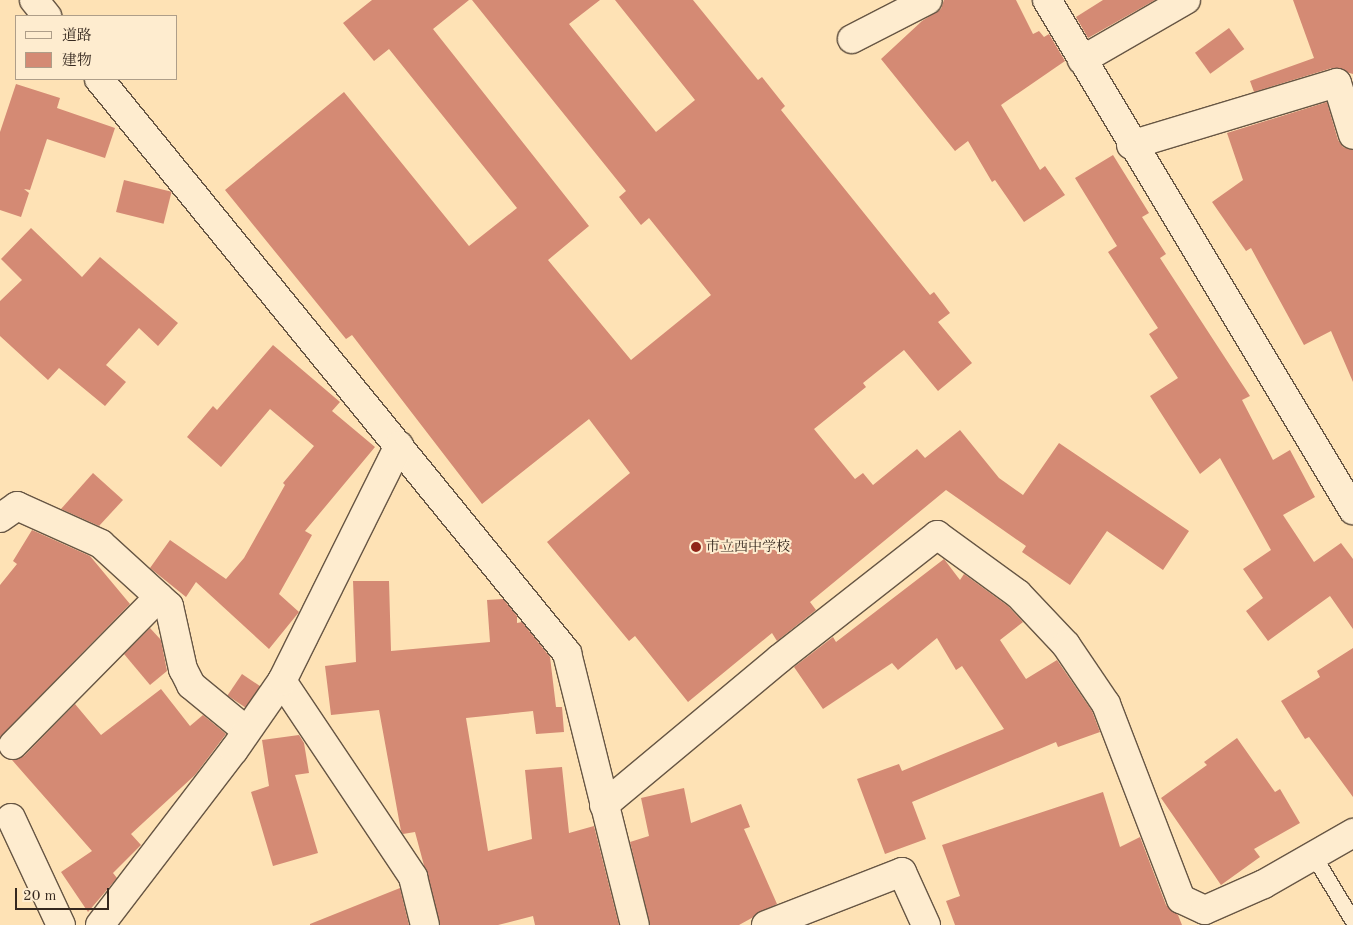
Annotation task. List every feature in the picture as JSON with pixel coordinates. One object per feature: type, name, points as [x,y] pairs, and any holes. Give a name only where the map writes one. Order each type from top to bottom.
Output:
[{"type":"street","points":[[34,0],[46,15]]},
{"type":"street","points":[[852,39],[928,0]]},
{"type":"street","points":[[1047,0],[1131,145],[1353,510]]},
{"type":"street","points":[[1082,60],[1186,0]]},
{"type":"street","points":[[99,80],[568,653],[635,925]]},
{"type":"street","points":[[1131,145],[1337,83],[1353,135]]},
{"type":"street","points":[[100,925],[247,731],[282,681],[399,445]]},
{"type":"street","points":[[0,518],[17,506],[101,544],[169,606],[183,668],[191,686],[247,731]]},
{"type":"street","points":[[604,805],[779,659],[937,535],[1018,594],[1066,645],[1096,689],[1106,704],[1181,899],[1205,910],[1264,884],[1353,833]]},
{"type":"street","points":[[13,745],[158,597]]},
{"type":"street","points":[[282,681],[413,877],[425,925]]},
{"type":"street","points":[[11,818],[60,925]]},
{"type":"street","points":[[766,925],[902,872],[926,925]]},
{"type":"lane","points":[[1313,855],[1353,921]]},
{"type":"building","points":[[372,0],[469,0],[433,29],[589,226],[548,260],[631,360],[711,295],[649,218],[641,225],[619,197],[626,191],[472,0],[600,0],[569,24],[656,132],[695,100],[615,0],[693,0],[758,80],[762,77],[785,106],[781,110],[930,295],[934,292],[950,313],[938,322],[972,363],[938,391],[904,350],[863,383],[866,387],[814,429],[855,479],[863,473],[873,485],[917,449],[925,458],[960,430],[999,478],[1023,495],[1059,443],[1189,531],[1163,570],[1107,531],[1070,585],[1022,552],[1026,546],[946,490],[810,602],[816,610],[777,641],[772,633],[688,702],[635,636],[629,641],[547,542],[630,473],[589,419],[482,504],[352,335],[346,339],[225,190],[344,92],[469,246],[517,208],[389,49],[374,61],[343,23]]},
{"type":"building","points":[[944,0],[1016,0],[1033,34],[1039,31],[1044,37],[1049,34],[1065,61],[1001,105],[1040,170],[1045,166],[1065,195],[1024,222],[995,180],[992,182],[968,141],[955,151],[881,59],[922,21],[941,9]]},
{"type":"building","points":[[1103,0],[1155,0],[1088,38],[1076,17]]},
{"type":"building","points":[[1293,0],[1353,0],[1353,74],[1332,68],[1254,92],[1250,81],[1314,58]]},
{"type":"building","points":[[1229,28],[1244,49],[1210,74],[1195,53]]},
{"type":"building","points":[[16,84],[60,98],[57,108],[115,128],[105,158],[47,139],[30,190],[24,189],[29,193],[21,217],[0,210],[0,132]]},
{"type":"building","points":[[1327,102],[1338,140],[1343,147],[1353,150],[1353,382],[1331,331],[1304,345],[1251,248],[1246,251],[1212,202],[1243,180],[1227,133]]},
{"type":"building","points":[[1113,155],[1149,213],[1142,217],[1166,254],[1160,258],[1250,396],[1242,400],[1273,460],[1290,450],[1315,497],[1283,515],[1314,562],[1341,543],[1353,559],[1353,629],[1330,596],[1268,641],[1246,611],[1263,598],[1243,569],[1271,550],[1220,458],[1200,474],[1150,396],[1178,378],[1149,334],[1158,328],[1108,252],[1117,246],[1075,178]]},
{"type":"building","points":[[124,180],[172,192],[164,224],[116,212]]},
{"type":"building","points":[[31,228],[82,277],[100,257],[178,323],[158,346],[139,328],[106,365],[126,382],[105,406],[59,368],[48,380],[0,336],[0,301],[22,280],[1,259]]},
{"type":"building","points":[[273,345],[340,402],[332,411],[375,447],[305,531],[312,535],[279,594],[299,612],[269,649],[196,582],[186,597],[150,568],[170,540],[226,579],[244,558],[285,485],[283,483],[314,446],[270,409],[221,467],[187,437],[213,406],[217,410]]},
{"type":"building","points":[[93,473],[123,500],[99,526],[61,509]]},
{"type":"building","points":[[32,530],[90,556],[130,604],[0,737],[0,585],[17,564],[13,561]]},
{"type":"building","points":[[944,559],[960,580],[964,574],[1008,606],[1023,622],[1000,640],[1026,679],[1057,660],[1092,711],[1100,732],[1058,747],[1056,742],[912,802],[926,839],[885,854],[857,779],[899,764],[902,771],[1004,729],[962,666],[956,670],[937,638],[898,670],[892,663],[823,709],[794,667],[833,637],[836,642]]},
{"type":"building","points":[[353,581],[389,581],[391,651],[490,642],[487,600],[503,599],[517,616],[517,623],[522,622],[550,657],[556,707],[562,707],[564,732],[536,734],[533,711],[466,718],[488,851],[532,839],[525,770],[562,767],[569,833],[594,826],[619,925],[535,925],[533,916],[498,925],[440,925],[415,832],[403,834],[401,831],[379,710],[331,715],[325,666],[356,662]]},
{"type":"building","points":[[150,628],[161,640],[167,671],[150,685],[124,654]]},
{"type":"building","points":[[1353,648],[1353,797],[1309,737],[1305,739],[1281,701],[1320,677],[1317,671]]},
{"type":"building","points":[[242,674],[260,686],[246,708],[227,696]]},
{"type":"building","points":[[161,689],[190,726],[203,715],[226,734],[195,775],[131,834],[141,845],[113,873],[117,878],[88,912],[61,872],[92,851],[12,760],[24,756],[75,704],[101,735]]},
{"type":"building","points":[[299,735],[304,743],[309,773],[295,775],[318,853],[273,866],[251,792],[269,786],[262,740]]},
{"type":"building","points":[[1237,738],[1275,792],[1280,789],[1300,823],[1254,849],[1260,857],[1221,885],[1161,798],[1207,765],[1204,762]]},
{"type":"building","points":[[684,788],[691,823],[741,804],[750,827],[744,829],[777,904],[739,925],[650,925],[630,842],[649,836],[641,798]]},
{"type":"building","points":[[1103,792],[1120,847],[1140,837],[1166,905],[1178,915],[1182,925],[955,925],[946,901],[960,896],[942,845]]},
{"type":"building","points":[[400,888],[409,925],[310,925],[310,924]]},
{"type":"place","name":"市立西中学校","points":[[696,547]]}]
